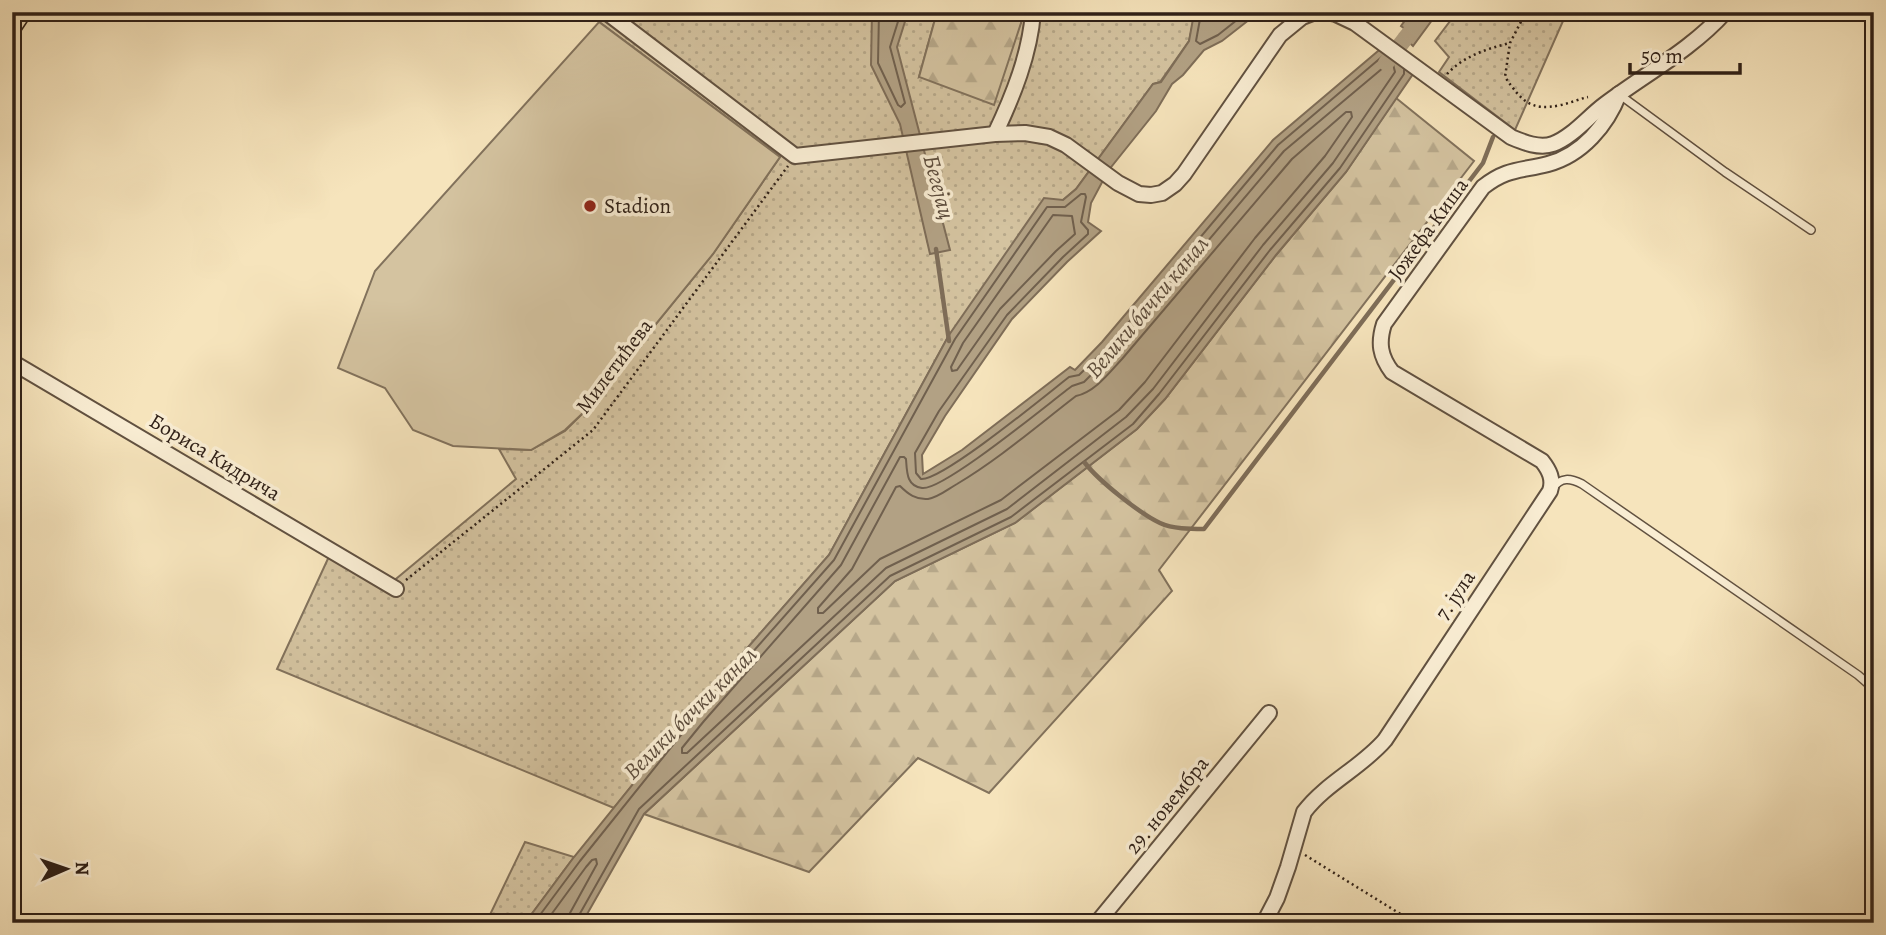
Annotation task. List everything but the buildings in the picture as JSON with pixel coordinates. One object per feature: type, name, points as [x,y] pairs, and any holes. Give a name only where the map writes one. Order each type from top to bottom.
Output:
[{"type":"main road","points":[[12,24],[20,12]]},
{"type":"street","points":[[606,12],[795,156],[995,134],[1037,134],[1066,145],[1118,183],[1135,193],[1146,195],[1162,193],[1175,184],[1280,35],[1302,18],[1315,12]]},
{"type":"street","points":[[995,134],[1021,72],[1032,12]]},
{"type":"street","name":"Јожефа Киша","points":[[1325,12],[1355,23],[1511,137],[1544,146],[1561,140],[1619,94],[1687,47],[1713,26],[1725,12]]},
{"type":"street","name":"Јожефа Киша","points":[[1550,491],[1551,476],[1542,461],[1392,372],[1381,354],[1381,335],[1384,324],[1483,187],[1507,172],[1548,164],[1574,151],[1607,120],[1619,94]]},
{"type":"street","name":"Бориса Кидрича","points":[[12,362],[396,589]]},
{"type":"street","name":"7. јула","points":[[1264,923],[1277,898],[1301,820],[1309,805],[1385,740],[1550,491]]},
{"type":"street","name":"29. новембра","points":[[1097,923],[1269,713]]},
{"type":"lane","points":[[1619,94],[1725,172],[1811,230]]},
{"type":"lane","points":[[1550,491],[1557,481],[1573,479],[1582,484],[1858,675],[1874,689]]},
{"type":"path","points":[[1526,12],[1510,43],[1505,77],[1519,98],[1539,107],[1559,106],[1582,98],[1619,94]]},
{"type":"path","points":[[1437,84],[1455,66],[1483,50],[1510,43]]},
{"type":"path","name":"Милетићева","points":[[396,589],[593,430],[795,156]]},
{"type":"path","points":[[1293,848],[1415,923]]},
{"type":"green space","points":[[586,12],[937,12],[919,77],[1021,23],[1022,12],[1188,12],[1187,15],[1194,19],[1189,41],[1160,82],[1153,84],[1076,189],[1063,200],[949,335],[829,555],[692,711],[614,808],[277,669],[332,550],[391,583],[516,479],[499,449],[531,450],[565,431],[585,411],[713,254],[780,157]]},
{"type":"green space","points":[[937,12],[1022,12],[1021,23],[994,105],[919,77]]},
{"type":"green space","points":[[1457,12],[1567,12],[1515,130],[1439,72],[1449,57],[1435,41]]},
{"type":"green space","name":"Stadion","points":[[599,22],[780,157],[713,254],[585,411],[565,430],[531,450],[453,446],[413,430],[385,388],[338,368],[375,271]]},
{"type":"green space","points":[[1396,98],[1474,161],[1159,570],[1172,591],[989,793],[918,758],[809,872],[644,814],[895,581],[1015,523],[1137,429],[1165,399],[1276,255],[1346,172]]},
{"type":"green space","points":[[525,842],[574,857],[525,923],[486,923]]},
{"type":"water","points":[[872,12],[908,12],[897,47],[950,250],[930,254],[900,124],[871,65]]},
{"type":"water","points":[[1188,12],[1259,12],[1222,41],[1204,50],[1172,84],[1156,111],[1108,171],[1091,203],[1088,222],[1101,231],[1012,319],[945,416],[922,455],[923,474],[962,450],[1070,367],[1075,370],[1102,342],[1273,140],[1389,39],[1407,54],[1413,74],[1346,172],[1276,255],[1165,399],[1137,429],[1015,523],[895,581],[644,814],[582,923],[525,923],[574,857],[692,711],[829,555],[949,335],[1044,198],[1063,200],[1076,189],[1153,84],[1161,82],[1189,41],[1193,19],[1187,15]]},
{"type":"water","points":[[1411,12],[1438,12],[1413,46],[1400,34],[1405,29],[1401,26]]},
{"type":"waterway","name":"Велики бачки канал","points":[[1386,63],[1426,12]]},
{"type":"waterway","points":[[1085,463],[1109,487],[1160,523],[1187,529],[1204,529],[1483,163],[1493,137]]},
{"type":"waterway","name":"Бегејац","points":[[936,249],[949,341]]},
{"type":"place","name":"Stadion","points":[[590,206]]}]
